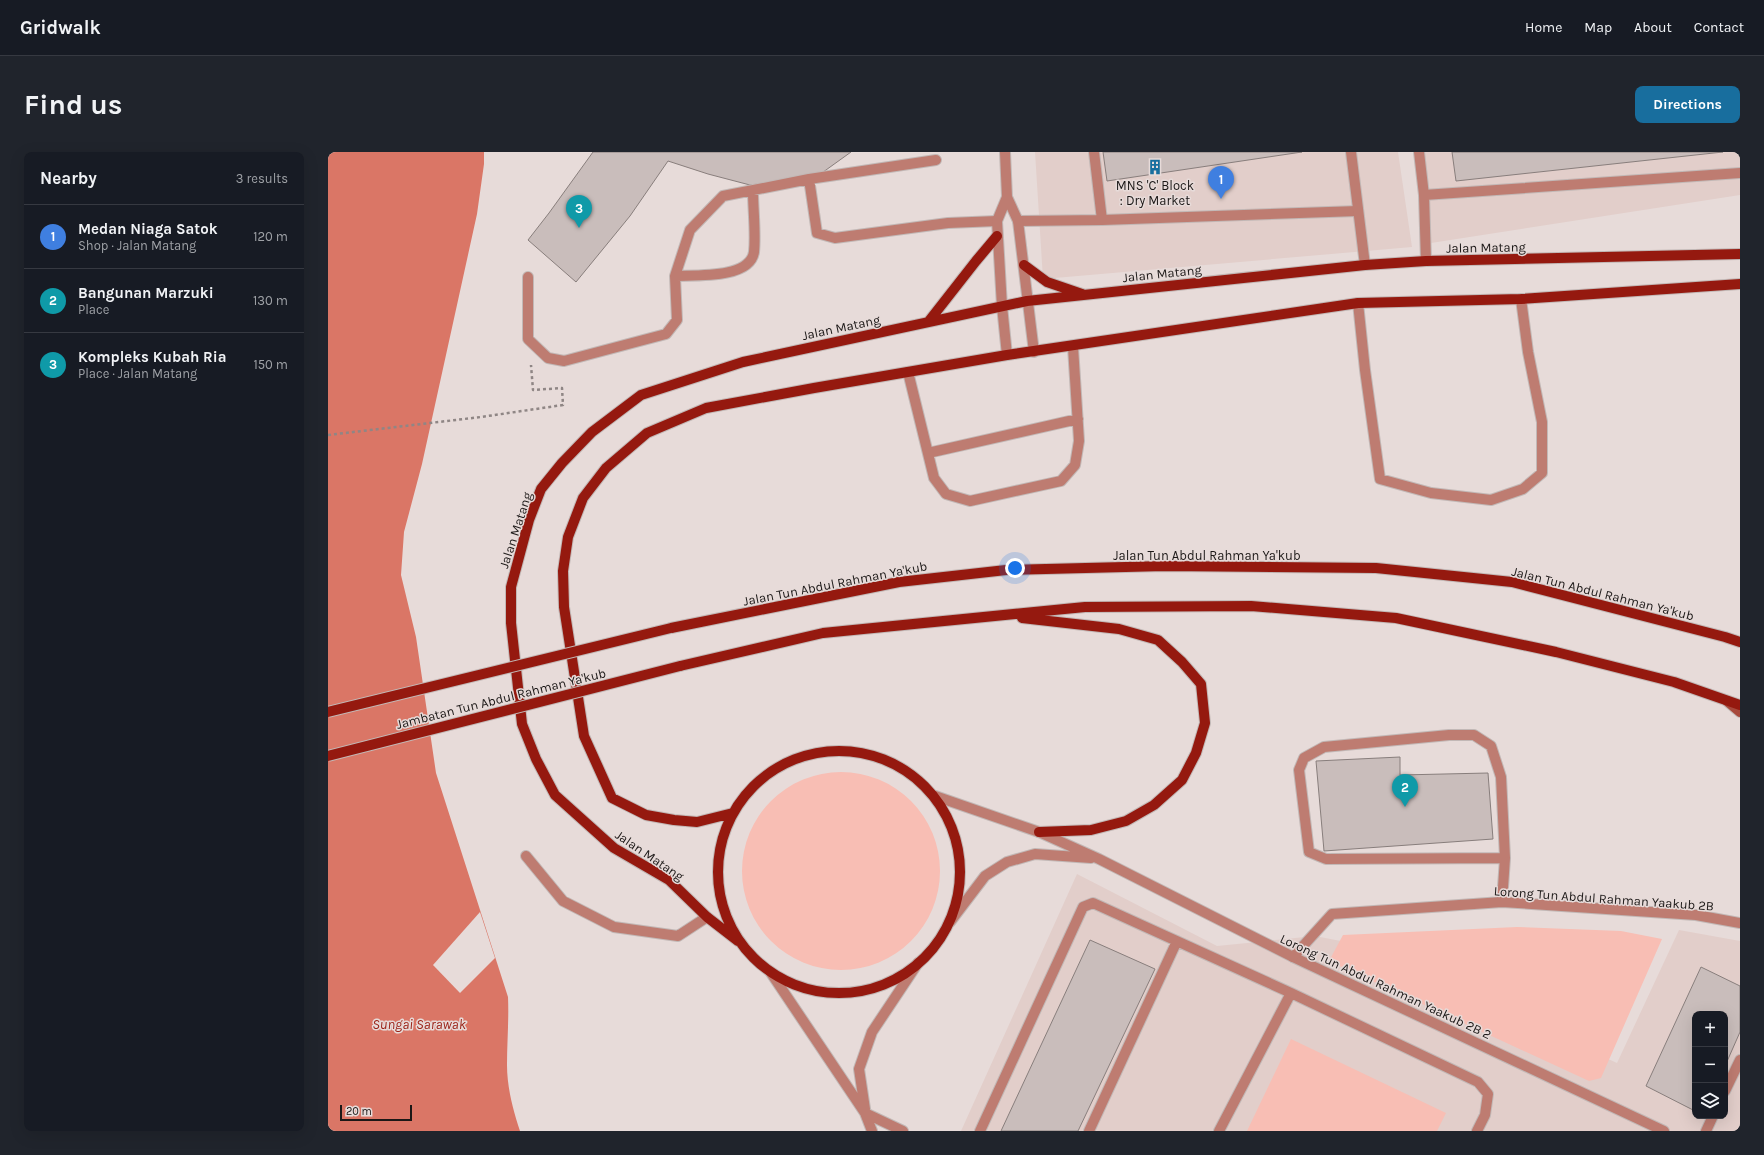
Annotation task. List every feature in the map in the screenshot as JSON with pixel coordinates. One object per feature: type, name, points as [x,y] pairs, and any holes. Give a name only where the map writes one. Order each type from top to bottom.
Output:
[{"type":"main road","points":[[929,322],[997,236]]},
{"type":"main road","name":"Jalan Matang","points":[[738,941],[707,917],[669,880],[614,848],[555,795],[536,759],[522,724],[511,623],[511,587],[529,520],[542,489],[562,463],[592,432],[641,395],[743,362],[1027,300],[1365,265],[1426,261],[1740,254]]},
{"type":"main road","points":[[1024,265],[1047,282],[1086,295]]},
{"type":"main road","points":[[733,813],[697,822],[674,820],[646,815],[612,798],[584,736],[564,606],[563,571],[568,537],[583,498],[606,468],[647,433],[706,408],[1008,355],[1358,303],[1521,299],[1740,284]]},
{"type":"main road","name":"Jalan Tun Abdul Rahman Ya'kub","points":[[671,628],[899,582],[1006,570],[1165,566],[1376,568],[1512,582],[1740,642]]},
{"type":"main road","points":[[1001,615],[1085,607],[1251,606],[1396,618],[1556,652],[1674,682],[1740,705]]},
{"type":"main road","points":[[1001,615],[1120,628],[1158,640],[1182,662],[1201,684],[1206,723],[1196,753],[1182,780],[1154,805],[1126,821],[1091,830],[1039,832]]},
{"type":"main road","name":"Jambatan Tun Abdul Rahman Ya'kub","points":[[328,756],[680,666],[823,633],[1001,615]]},
{"type":"main road","name":"Jambatan Tun Abdul Rahman Ya'kub","points":[[328,712],[671,628]]},
{"type":"main road","points":[[832,750],[855,752],[875,757],[899,768],[919,781],[935,796],[950,820],[957,838],[962,859],[962,878],[959,899],[950,922],[934,946],[918,964],[879,987],[857,992],[835,994],[812,991],[792,985],[771,973],[754,959],[738,941],[720,898],[718,878],[719,859],[723,836],[733,813],[746,792],[765,775],[784,763],[808,754],[832,750]]},
{"type":"street","points":[[1006,152],[1007,197],[1018,221],[1034,352]]},
{"type":"street","points":[[1094,152],[1102,220]]},
{"type":"street","points":[[1351,152],[1365,265]]},
{"type":"street","points":[[1419,152],[1424,195],[1426,261]]},
{"type":"street","points":[[528,277],[528,339],[548,358],[564,361],[666,334],[677,320],[675,276],[690,230],[723,196],[809,179],[936,160]]},
{"type":"street","points":[[1424,195],[1740,173]]},
{"type":"street","points":[[809,179],[817,233],[835,238],[948,223],[997,220]]},
{"type":"street","points":[[675,276],[721,274],[745,267],[754,254],[753,191]]},
{"type":"street","points":[[1007,197],[997,220],[997,236],[1002,306],[1008,355]]},
{"type":"street","points":[[1018,221],[1102,220],[1358,211]]},
{"type":"street","points":[[1358,303],[1365,370],[1380,479],[1431,493],[1491,500],[1523,489],[1542,473],[1542,422],[1528,352],[1521,299]]},
{"type":"street","points":[[908,372],[934,478],[946,494],[970,501],[1061,481],[1075,465],[1079,441],[1073,346]]},
{"type":"street","points":[[928,453],[1078,419]]},
{"type":"street","points":[[1726,700],[1740,712]]},
{"type":"street","points":[[1502,902],[1504,858],[1501,777],[1491,746],[1474,735],[1449,735],[1324,747],[1304,758],[1299,770],[1309,852],[1319,858],[1326,860],[1504,858]]},
{"type":"street","name":"Lorong Tun Abdul Rahman Yaakub 2B 2","points":[[935,796],[1039,832],[1099,858],[1293,957],[1664,1131]]},
{"type":"street","points":[[950,922],[985,876],[1007,862],[1035,854],[1099,858]]},
{"type":"street","points":[[526,856],[563,901],[614,927],[678,936],[707,917]]},
{"type":"street","name":"Lorong Tun Abdul Rahman Yaakub 2B","points":[[1293,957],[1332,914],[1502,902],[1696,915],[1740,923]]},
{"type":"street","points":[[980,1131],[1083,907],[1094,904],[1290,992],[1478,1082],[1488,1094],[1485,1115],[1477,1131]]},
{"type":"street","points":[[1089,1131],[1177,941]]},
{"type":"street","points":[[865,1113],[859,1068],[872,1032],[918,964]]},
{"type":"street","points":[[771,973],[865,1113],[872,1131]]},
{"type":"street","points":[[1219,1131],[1290,992]]},
{"type":"street","points":[[1728,1085],[1740,1060]]},
{"type":"street","points":[[865,1113],[903,1131]]},
{"type":"street","points":[[1706,1131],[1712,1119]]},
{"type":"path","points":[[328,435],[481,417],[563,405],[562,388],[533,390],[528,339]]},
{"type":"shaded area","points":[[1035,152],[1398,152],[1412,247],[1043,279]]},
{"type":"shaded area","points":[[1421,152],[1740,152],[1740,195],[1431,243]]},
{"type":"shaded area","points":[[841,772],[870,776],[888,784],[911,801],[928,824],[936,842],[940,871],[936,900],[928,918],[911,941],[888,958],[870,966],[841,970],[812,966],[794,958],[771,941],[754,918],[746,900],[742,871],[746,842],[754,824],[771,801],[794,784],[812,776]]},
{"type":"shaded area","points":[[1077,874],[1217,946],[1315,936],[1351,943],[1617,1063],[1679,930],[1740,941],[1740,1131],[961,1131]]},
{"type":"shaded area","points":[[1517,927],[1621,931],[1662,939],[1601,1078],[1589,1081],[1329,961],[1343,935]]},
{"type":"shaded area","points":[[1291,1039],[1446,1113],[1437,1131],[1247,1131]]},
{"type":"water","name":"Sungai Sarawak","points":[[328,152],[484,152],[484,164],[477,214],[422,464],[404,532],[401,575],[416,637],[436,773],[508,997],[507,1073],[511,1098],[520,1131],[328,1131]]},
{"type":"pier","points":[[480,912],[495,958],[460,993],[433,965]]},
{"type":"building","points":[[593,152],[851,152],[819,175],[750,185],[708,174],[668,161],[630,216],[576,282],[528,240]]},
{"type":"building","name":"MNS 'C' Block : Dry Market","points":[[1103,152],[1302,152],[1107,181]]},
{"type":"building","points":[[1452,152],[1723,152],[1456,181]]},
{"type":"building","points":[[1400,757],[1400,775],[1488,773],[1493,839],[1324,851],[1316,761]]},
{"type":"building","points":[[1090,940],[1155,969],[1078,1131],[1001,1131]]},
{"type":"building","points":[[1701,967],[1740,986],[1740,1032],[1728,1059],[1728,1011],[1692,1011],[1692,1109],[1646,1086]]},
{"type":"place","name":"MNS 'C' Block : Dry Market","points":[[1155,167]]},
{"type":"place","name":"Medan Niaga Satok","points":[[1221,199]]},
{"type":"place","name":"Kompleks Kubah Ria","points":[[579,228]]},
{"type":"place","name":"Bangunan Marzuki","points":[[1405,807]]}]
